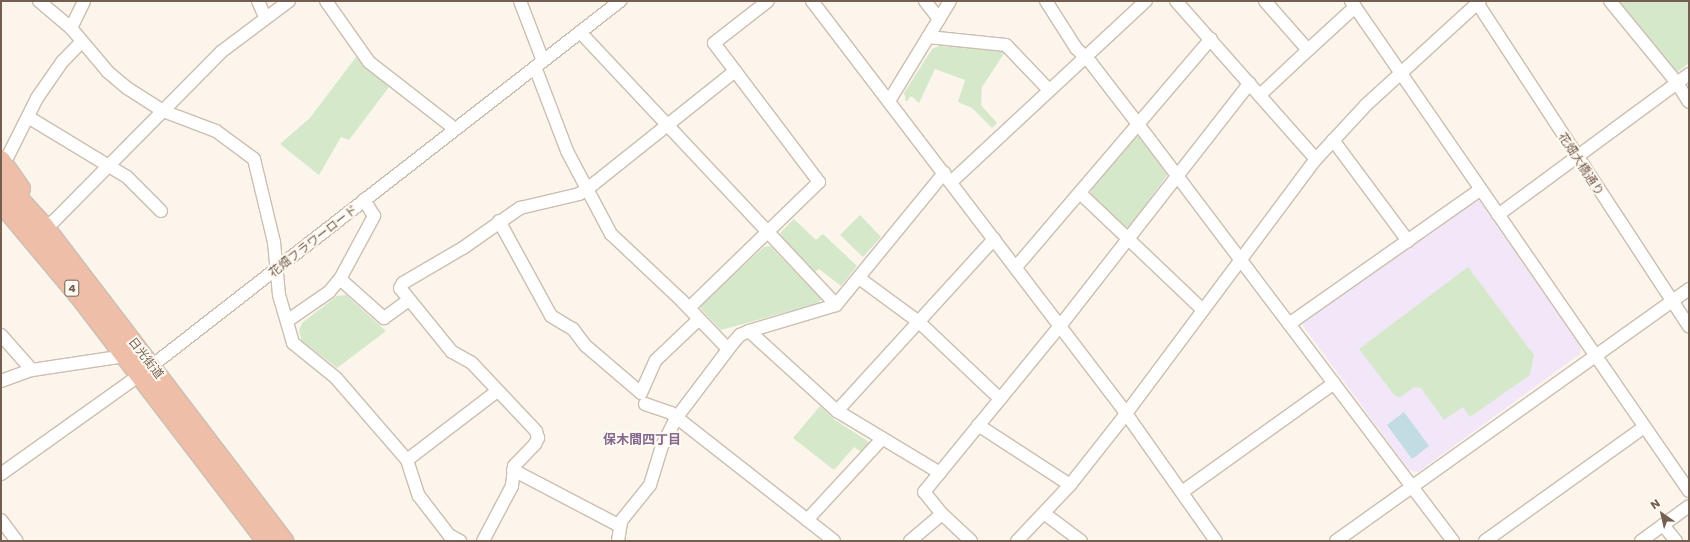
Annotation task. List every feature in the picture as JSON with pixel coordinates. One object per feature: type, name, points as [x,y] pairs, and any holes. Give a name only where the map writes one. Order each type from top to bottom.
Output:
[{"type":"highway","name":"4","points":[[1,160],[44,228]]},
{"type":"highway","name":"日光街道","points":[[1,180],[44,228],[266,541]]},
{"type":"highway","name":"日光街道","points":[[1,203],[125,356],[146,371],[284,541]]},
{"type":"street","points":[[40,1],[71,28],[81,42],[127,88],[163,111],[216,130],[254,159],[274,242],[279,296],[293,343],[336,378],[408,460],[419,496],[449,535],[460,541]]},
{"type":"street","points":[[71,28],[84,1]]},
{"type":"street","points":[[258,1],[266,17]]},
{"type":"street","points":[[44,228],[108,167],[221,52],[288,1]]},
{"type":"street","points":[[326,1],[369,62],[455,129]]},
{"type":"street","points":[[520,1],[567,150],[586,190],[611,234],[620,245],[689,308],[728,349]]},
{"type":"street","name":"花畑フラワーロード","points":[[1,474],[146,371],[620,1]]},
{"type":"street","points":[[689,308],[820,182],[714,43],[768,1]]},
{"type":"street","points":[[812,1],[1127,413],[1216,541]]},
{"type":"street","points":[[925,1],[939,19]]},
{"type":"street","points":[[889,101],[950,1]]},
{"type":"street","points":[[1046,1],[1076,48],[1085,57],[1138,124],[1453,541]]},
{"type":"street","points":[[618,541],[620,526],[624,515],[650,485],[662,446],[677,417],[740,335],[836,305],[948,178],[1049,90],[1146,1]]},
{"type":"street","points":[[1176,1],[1316,159]]},
{"type":"street","points":[[1265,1],[1308,50]]},
{"type":"street","points":[[1610,1],[1677,83],[1689,102]]},
{"type":"street","points":[[1018,541],[1045,514],[1070,485],[1127,413],[1239,259],[1316,159],[1400,73],[1478,2]]},
{"type":"street","name":"花畑大橋通り","points":[[1478,2],[1576,156],[1689,326]]},
{"type":"street","points":[[1260,95],[1308,50],[1353,4],[1689,491]]},
{"type":"street","points":[[580,32],[836,305]]},
{"type":"street","points":[[928,38],[1006,45],[1049,90]]},
{"type":"street","points":[[1016,267],[1211,39]]},
{"type":"street","points":[[1,160],[8,156],[37,98],[52,76],[81,42]]},
{"type":"street","points":[[483,541],[512,486],[513,470],[519,458],[535,444],[538,438],[528,420],[503,394],[496,392],[472,363],[452,352],[400,288],[403,283],[463,248],[499,221],[520,208],[579,194],[586,190],[735,71]]},
{"type":"street","points":[[1498,215],[1689,74]]},
{"type":"street","points":[[971,541],[942,514],[924,492],[1060,326],[1250,83]]},
{"type":"street","points":[[28,117],[108,167],[127,177],[161,211]]},
{"type":"street","points":[[1333,140],[1408,241]]},
{"type":"street","points":[[1290,324],[1480,190]]},
{"type":"street","points":[[1080,193],[1202,310]]},
{"type":"street","points":[[287,321],[329,292],[340,279],[374,216],[364,200]]},
{"type":"street","points":[[499,221],[551,316],[573,329],[586,346],[641,393],[656,360],[699,319]]},
{"type":"street","points":[[837,411],[994,239]]},
{"type":"street","points":[[859,278],[919,322],[1000,399]]},
{"type":"street","points":[[340,279],[384,318],[410,300]]},
{"type":"street","points":[[1336,541],[1689,289]]},
{"type":"street","points":[[749,331],[837,411],[940,473]]},
{"type":"street","points":[[1,335],[32,370]]},
{"type":"street","points":[[1,381],[32,370],[125,356]]},
{"type":"street","points":[[1182,492],[1334,383]]},
{"type":"street","points":[[408,460],[496,392]]},
{"type":"street","points":[[646,404],[677,417],[834,541]]},
{"type":"street","points":[[978,425],[1070,485]]},
{"type":"street","points":[[1485,541],[1644,427]]},
{"type":"street","points":[[807,520],[882,439]]},
{"type":"street","points":[[513,470],[620,526]]},
{"type":"street","points":[[1641,541],[1689,506]]},
{"type":"street","points":[[910,541],[942,514]]},
{"type":"street","points":[[1045,514],[1081,541]]},
{"type":"street","points":[[1,520],[17,541]]},
{"type":"street","points":[[1663,525],[1676,541]]},
{"type":"shaded area","points":[[1476,199],[1479,200],[1581,347],[1580,354],[1418,472],[1409,470],[1303,326],[1304,322]]},
{"type":"green space","points":[[1624,1],[1689,1],[1689,63],[1676,73],[1620,3]]},
{"type":"green space","points":[[939,46],[1002,49],[1005,52],[982,87],[981,105],[997,123],[992,128],[972,108],[958,102],[965,80],[935,69],[919,103],[911,96],[906,102],[904,93],[932,49]]},
{"type":"green space","points":[[356,57],[389,87],[349,140],[341,137],[319,175],[280,144],[310,118]]},
{"type":"green space","points":[[1136,136],[1139,137],[1167,175],[1130,227],[1124,228],[1091,195],[1091,187]]},
{"type":"green space","points":[[860,215],[881,237],[863,257],[840,235]]},
{"type":"green space","points":[[794,219],[816,240],[823,234],[857,266],[841,286],[819,269],[815,272],[780,236],[781,232]]},
{"type":"green space","points":[[770,246],[821,299],[819,303],[721,330],[701,309],[701,304],[764,247]]},
{"type":"green space","points":[[1468,267],[1534,355],[1530,375],[1470,417],[1463,407],[1444,420],[1421,388],[1414,387],[1401,397],[1395,396],[1359,349]]},
{"type":"green space","points":[[346,295],[386,331],[337,368],[302,341],[299,331],[302,323],[337,296]]},
{"type":"green space","points":[[820,406],[835,420],[869,442],[861,452],[854,447],[834,470],[793,438]]},
{"type":"water","points":[[1404,412],[1429,446],[1412,459],[1387,425]]},
{"type":"district","name":"保木間四丁目","points":[[642,440]]}]
